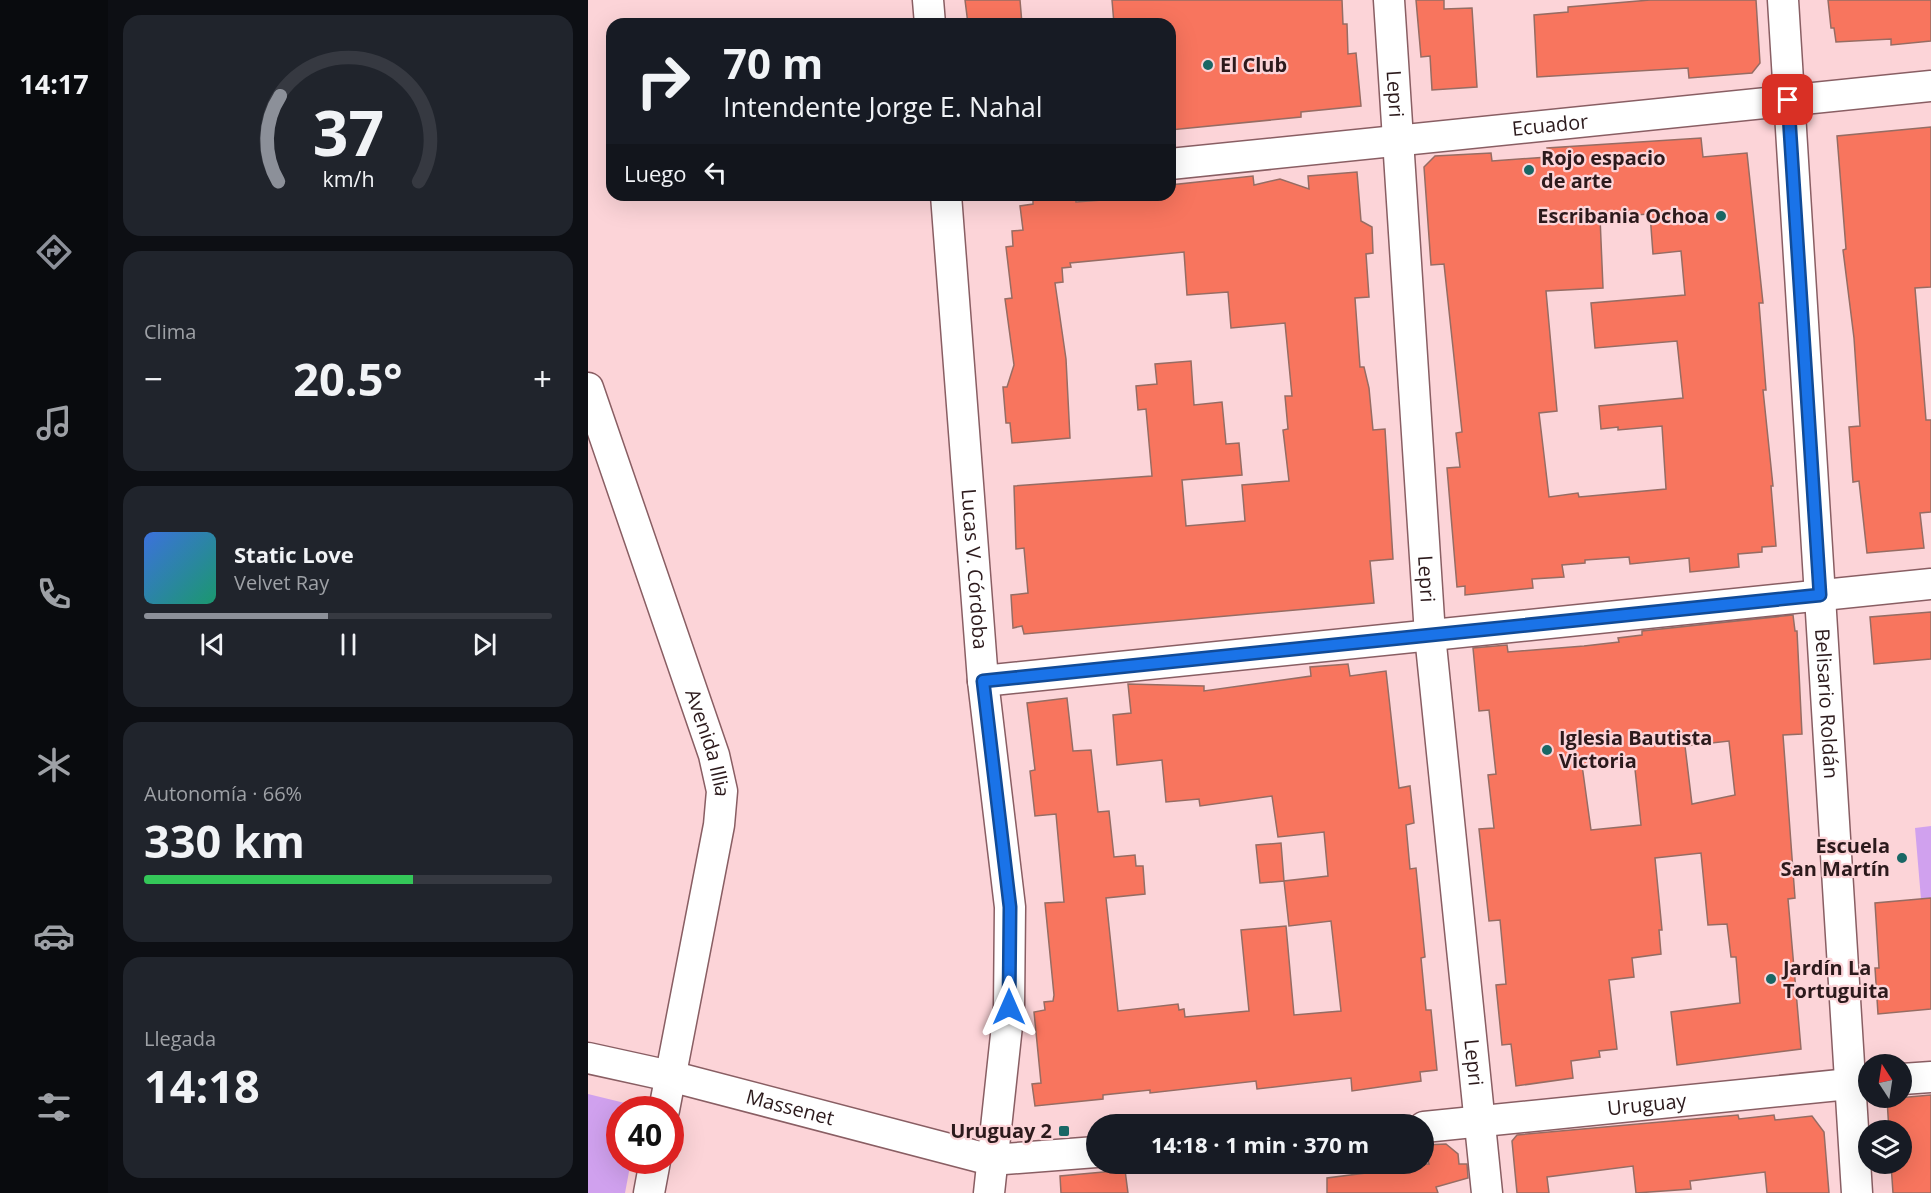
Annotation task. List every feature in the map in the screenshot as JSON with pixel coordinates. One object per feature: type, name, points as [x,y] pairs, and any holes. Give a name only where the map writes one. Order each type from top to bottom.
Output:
[{"type":"street","points":[[928,0],[930,18]]},
{"type":"street","name":"Lepri","points":[[1389,0],[1430,635],[1487,1193]]},
{"type":"street","name":"Belisario Roldán","points":[[1783,0],[1820,595],[1858,1070]]},
{"type":"street","name":"Ecuador","points":[[1176,163],[1931,86]]},
{"type":"street","name":"Lucas V. Córdoba","points":[[946,201],[983,681],[1010,907],[1009,1007],[988,1193]]},
{"type":"street","name":"Avenida Illia","points":[[591,403],[714,755],[722,791],[719,825],[666,1096]]},
{"type":"street","points":[[983,681],[1931,584]]},
{"type":"street","name":"Massenet","points":[[588,1058],[670,1076],[991,1160]]},
{"type":"street","points":[[1912,1078],[1931,1077]]},
{"type":"street","name":"Uruguay","points":[[1434,1126],[1858,1083]]},
{"type":"street","name":"Belisario Roldán","points":[[1857,1193],[1859,1108]]},
{"type":"street","points":[[991,1160],[1086,1153]]},
{"type":"street","points":[[649,1193],[653,1174]]},
{"type":"shaded area","points":[[1931,826],[1931,898],[1921,899],[1915,828]]},
{"type":"shaded area","points":[[588,1094],[606,1098],[606,1174],[629,1174],[625,1193],[588,1193]]},
{"type":"building","points":[[965,0],[1020,0],[1022,18],[967,18]]},
{"type":"building","points":[[1112,0],[1342,0],[1343,24],[1347,24],[1348,54],[1356,53],[1361,106],[1301,112],[1301,117],[1176,129],[1176,18],[1114,18]]},
{"type":"building","points":[[1416,0],[1444,0],[1444,9],[1472,8],[1477,87],[1432,90],[1430,56],[1421,57]]},
{"type":"building","points":[[1650,0],[1756,0],[1760,63],[1752,73],[1689,78],[1688,68],[1537,77],[1534,15],[1568,12],[1568,7]]},
{"type":"building","points":[[1828,0],[1931,0],[1931,41],[1891,45],[1891,39],[1836,42],[1834,28],[1831,28]]},
{"type":"building","points":[[1931,127],[1931,287],[1915,288],[1926,420],[1931,420],[1931,512],[1920,513],[1924,548],[1867,553],[1859,481],[1853,482],[1849,427],[1860,426],[1854,338],[1843,250],[1846,249],[1837,136]]},
{"type":"building","points":[[1701,138],[1703,157],[1747,153],[1763,303],[1759,303],[1766,390],[1763,390],[1773,486],[1771,486],[1776,546],[1762,547],[1762,552],[1738,554],[1739,567],[1690,572],[1689,558],[1630,564],[1629,557],[1585,560],[1585,563],[1562,565],[1564,577],[1532,579],[1533,588],[1465,595],[1465,586],[1457,587],[1447,468],[1460,467],[1456,433],[1462,432],[1444,264],[1431,265],[1424,167],[1435,156],[1491,153],[1492,161],[1548,157],[1547,148]],"holes":[[[1650,214],[1653,254],[1681,251],[1685,295],[1591,303],[1595,348],[1677,341],[1683,398],[1599,406],[1601,429],[1618,427],[1618,430],[1662,426],[1666,489],[1579,497],[1578,493],[1549,497],[1539,413],[1557,411],[1546,291],[1603,288],[1600,217]]]},
{"type":"building","points":[[1357,172],[1361,221],[1372,227],[1373,253],[1366,254],[1369,297],[1355,298],[1360,367],[1364,367],[1369,388],[1373,430],[1385,429],[1393,559],[1370,561],[1374,603],[1024,634],[1022,626],[1013,628],[1011,595],[1028,593],[1024,548],[1016,549],[1014,486],[1152,476],[1146,409],[1138,410],[1136,386],[1157,384],[1155,364],[1191,361],[1194,405],[1222,402],[1226,444],[1239,443],[1242,475],[1182,480],[1186,526],[1245,521],[1242,485],[1289,481],[1283,430],[1288,429],[1285,396],[1292,396],[1285,323],[1231,328],[1228,292],[1187,295],[1184,252],[1070,263],[1071,267],[1062,268],[1063,282],[1055,283],[1066,359],[1070,438],[1012,443],[1010,423],[1006,423],[1003,387],[1007,387],[1014,365],[1005,299],[1012,298],[1006,247],[1013,246],[1012,231],[1023,230],[1020,206],[1033,204],[1033,201],[1176,201],[1176,184],[1253,176],[1254,185],[1280,179],[1309,189],[1308,176]]},
{"type":"building","points":[[1931,612],[1931,659],[1874,664],[1870,617]]},
{"type":"building","points":[[1793,615],[1795,631],[1797,631],[1802,734],[1783,735],[1795,898],[1788,899],[1801,1049],[1677,1065],[1671,1012],[1740,1003],[1736,957],[1731,957],[1727,924],[1708,925],[1701,853],[1655,858],[1662,930],[1659,930],[1661,954],[1632,958],[1634,977],[1609,980],[1617,1049],[1599,1051],[1600,1057],[1571,1061],[1573,1078],[1516,1086],[1511,1044],[1502,1045],[1496,985],[1506,984],[1500,920],[1489,921],[1479,829],[1494,828],[1488,775],[1496,774],[1489,710],[1479,711],[1473,648],[1507,645],[1508,652],[1584,646],[1619,642],[1618,638],[1642,635],[1642,631]],"holes":[[[1729,741],[1735,795],[1692,804],[1685,746]],[[1634,760],[1641,825],[1591,830],[1582,765]]]},
{"type":"building","points":[[1348,664],[1350,676],[1386,671],[1399,788],[1410,786],[1414,823],[1406,825],[1410,869],[1416,868],[1425,957],[1421,958],[1426,1010],[1431,1010],[1437,1070],[1420,1072],[1421,1081],[1352,1091],[1351,1078],[1257,1089],[1256,1081],[1150,1093],[1150,1090],[1103,1095],[1103,1099],[1035,1106],[1032,1084],[1041,1083],[1034,1012],[1045,1010],[1044,1002],[1053,1001],[1054,995],[1045,903],[1064,902],[1056,814],[1035,816],[1030,771],[1035,770],[1027,703],[1067,698],[1073,751],[1091,750],[1098,812],[1109,811],[1114,857],[1135,855],[1136,866],[1143,866],[1145,894],[1106,898],[1118,1011],[1178,1004],[1179,1010],[1184,1009],[1185,1017],[1249,1011],[1241,930],[1286,926],[1294,1015],[1341,1011],[1331,921],[1289,926],[1284,881],[1328,876],[1324,832],[1278,837],[1272,796],[1200,806],[1199,799],[1166,802],[1162,760],[1117,765],[1113,715],[1131,713],[1128,684],[1204,686],[1204,691],[1311,676],[1310,667]]},
{"type":"building","points":[[1281,843],[1284,881],[1260,883],[1256,845]]},
{"type":"building","name":"Escuela San Martín","points":[[1931,898],[1931,1009],[1878,1014],[1875,968],[1879,968],[1875,903]]},
{"type":"building","points":[[1931,1095],[1931,1193],[1893,1193],[1892,1174],[1912,1174],[1912,1120],[1888,1120],[1888,1108],[1912,1108],[1912,1097]]},
{"type":"building","points":[[1738,1115],[1739,1119],[1774,1115],[1775,1120],[1812,1116],[1824,1132],[1829,1193],[1767,1193],[1765,1172],[1690,1181],[1691,1189],[1636,1193],[1633,1166],[1547,1177],[1549,1193],[1517,1193],[1512,1141],[1517,1135]]},
{"type":"building","points":[[1446,1144],[1458,1154],[1459,1164],[1467,1164],[1468,1178],[1436,1187],[1438,1193],[1327,1193],[1327,1178],[1358,1174],[1434,1174],[1434,1145]]},
{"type":"building","points":[[1126,1174],[1128,1193],[1061,1193],[1060,1176]]},
{"type":"place","name":"El Club","points":[[1208,65]]},
{"type":"place","name":"Rojo espacio de arte","points":[[1529,170]]},
{"type":"place","name":"Escribania Ochoa","points":[[1721,216]]},
{"type":"place","name":"Iglesia Bautista Victoria","points":[[1547,750]]},
{"type":"place","name":"Escuela San Martín","points":[[1902,858]]},
{"type":"place","name":"Jardín La Tortuguita","points":[[1771,979]]},
{"type":"place","name":"Uruguay 2","points":[[1064,1131]]},
{"type":"route","points":[[1009,1007],[1010,907],[983,681],[1820,595],[1788,100]]}]
